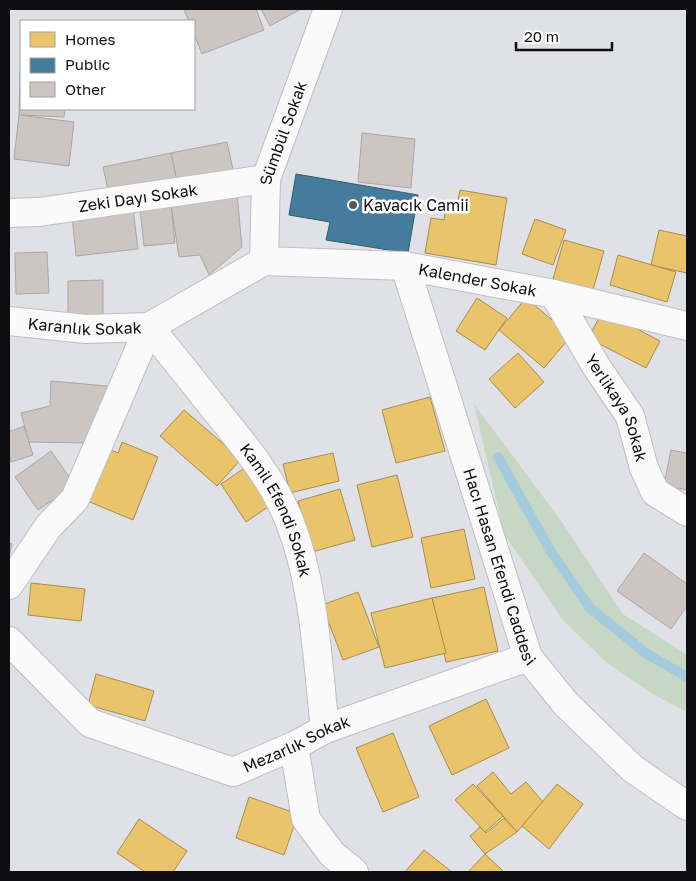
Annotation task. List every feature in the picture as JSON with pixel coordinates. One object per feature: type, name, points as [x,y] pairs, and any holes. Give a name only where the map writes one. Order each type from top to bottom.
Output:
[{"type":"street","name":"Sümbül Sokak","points":[[264,261],[266,179],[328,9]]},
{"type":"street","name":"Zeki Dayı Sokak","points":[[9,213],[39,212],[266,179]]},
{"type":"street","name":"Kalender Sokak","points":[[264,261],[405,266],[554,294],[687,326]]},
{"type":"street","name":"Karanlık Sokak","points":[[9,321],[86,330],[149,327],[264,261]]},
{"type":"street","name":"Hacı Hasan Efendi Caddesi","points":[[405,266],[528,656],[566,704],[633,769],[687,806]]},
{"type":"street","name":"Yerlikaya Sokak","points":[[554,294],[596,366],[630,416],[644,468],[655,492],[687,512]]},
{"type":"street","points":[[9,585],[48,527],[75,499],[149,327]]},
{"type":"street","name":"Kamil Efendi Sokak","points":[[149,327],[245,447],[270,482],[289,520],[302,558],[310,598],[325,729]]},
{"type":"street","name":"Mezarlık Sokak","points":[[9,640],[90,723],[233,772],[294,746],[325,729],[528,656]]},
{"type":"street","points":[[294,746],[306,819],[332,854],[354,872]]},
{"type":"green space","points":[[474,404],[562,522],[623,614],[687,655],[687,712],[651,693],[606,662],[562,619],[504,534]]},
{"type":"building: Homes","points":[[460,190],[507,198],[496,265],[425,253],[431,218],[444,220],[446,204],[457,206]]},
{"type":"building: Homes","points":[[535,219],[566,230],[553,265],[522,254]]},
{"type":"building: Homes","points":[[659,230],[687,236],[687,273],[651,265]]},
{"type":"building: Homes","points":[[564,240],[604,251],[593,290],[553,279]]},
{"type":"building: Homes","points":[[618,255],[676,272],[667,302],[610,285]]},
{"type":"building: Homes","points":[[477,298],[507,318],[485,350],[456,331]]},
{"type":"building: Homes","points":[[526,298],[571,336],[544,368],[499,330]]},
{"type":"building: Homes","points":[[603,311],[660,341],[646,368],[588,338]]},
{"type":"building: Homes","points":[[518,353],[544,382],[515,408],[489,379]]},
{"type":"building: Homes","points":[[430,397],[445,451],[396,463],[382,410]]},
{"type":"building: Homes","points":[[184,410],[241,459],[217,486],[160,436]]},
{"type":"building: Homes","points":[[122,442],[158,457],[133,520],[85,500],[106,448],[118,453]]},
{"type":"building: Homes","points":[[333,453],[339,481],[290,493],[283,464]]},
{"type":"building: Homes","points":[[246,467],[271,505],[246,522],[221,484]]},
{"type":"building: Homes","points":[[397,475],[413,537],[372,547],[357,485]]},
{"type":"building: Homes","points":[[340,489],[355,540],[312,552],[298,501]]},
{"type":"building: Homes","points":[[464,529],[475,579],[431,588],[421,538]]},
{"type":"building: Homes","points":[[31,583],[85,589],[81,621],[28,615]]},
{"type":"building: Homes","points":[[484,587],[498,651],[446,662],[432,598]]},
{"type":"building: Homes","points":[[358,592],[379,647],[343,660],[322,605]]},
{"type":"building: Homes","points":[[432,598],[446,653],[385,668],[371,613]]},
{"type":"building: Homes","points":[[96,674],[154,691],[145,721],[88,705]]},
{"type":"building: Homes","points":[[486,699],[509,748],[452,775],[429,726]]},
{"type":"building: Homes","points":[[393,733],[419,797],[383,812],[356,748]]},
{"type":"building: Homes","points":[[493,772],[511,794],[526,782],[543,802],[517,832],[477,786]]},
{"type":"building: Homes","points":[[473,784],[503,816],[485,832],[455,800]]},
{"type":"building: Homes","points":[[557,784],[583,804],[549,849],[522,826]]},
{"type":"building: Homes","points":[[249,797],[298,814],[284,855],[236,838]]},
{"type":"building: Homes","points":[[504,818],[517,832],[485,854],[470,836],[480,827],[486,833]]},
{"type":"building: Homes","points":[[139,819],[187,851],[173,872],[145,872],[117,853]]},
{"type":"building: Homes","points":[[424,850],[452,872],[405,872]]},
{"type":"building: Homes","points":[[485,854],[504,872],[468,872]]},
{"type":"building: Public","name":"Kavacık Camii","points":[[296,174],[418,195],[408,253],[326,240],[330,222],[289,215]]},
{"type":"building: Other","points":[[256,9],[264,30],[202,54],[195,36],[195,20],[189,20],[184,10]]},
{"type":"building: Other","points":[[261,9],[301,9],[270,26]]},
{"type":"building: Other","points":[[20,72],[20,110],[65,110],[64,117],[19,115]]},
{"type":"building: Other","points":[[19,115],[74,122],[69,166],[14,159]]},
{"type":"building: Other","points":[[362,133],[415,139],[411,188],[358,182]]},
{"type":"building: Other","points":[[227,142],[234,174],[178,186],[171,153]]},
{"type":"building: Other","points":[[171,153],[178,186],[110,199],[103,167]]},
{"type":"building: Other","points":[[237,194],[242,247],[209,275],[200,255],[179,257],[171,205]]},
{"type":"building: Other","points":[[171,205],[175,243],[144,246],[140,208]]},
{"type":"building: Other","points":[[133,209],[138,249],[76,256],[72,216]]},
{"type":"building: Other","points":[[47,252],[49,293],[16,294],[15,253]]},
{"type":"building: Other","points":[[103,280],[103,316],[68,316],[68,281]]},
{"type":"building: Other","points":[[51,381],[107,386],[106,410],[90,443],[29,442],[21,413],[50,406]]},
{"type":"building: Other","points":[[24,426],[33,455],[11,462],[9,432]]},
{"type":"building: Other","points":[[671,450],[687,453],[687,490],[664,485]]},
{"type":"building: Other","points":[[51,451],[75,485],[38,510],[15,477]]},
{"type":"building: Other","points":[[9,543],[12,544],[9,557]]},
{"type":"building: Other","points":[[644,553],[687,584],[687,606],[671,629],[617,591]]},
{"type":"waterway","points":[[498,457],[550,550],[590,608],[647,654],[687,677]]},
{"type":"place","name":"Kavacık Camii","points":[[353,205]]}]
